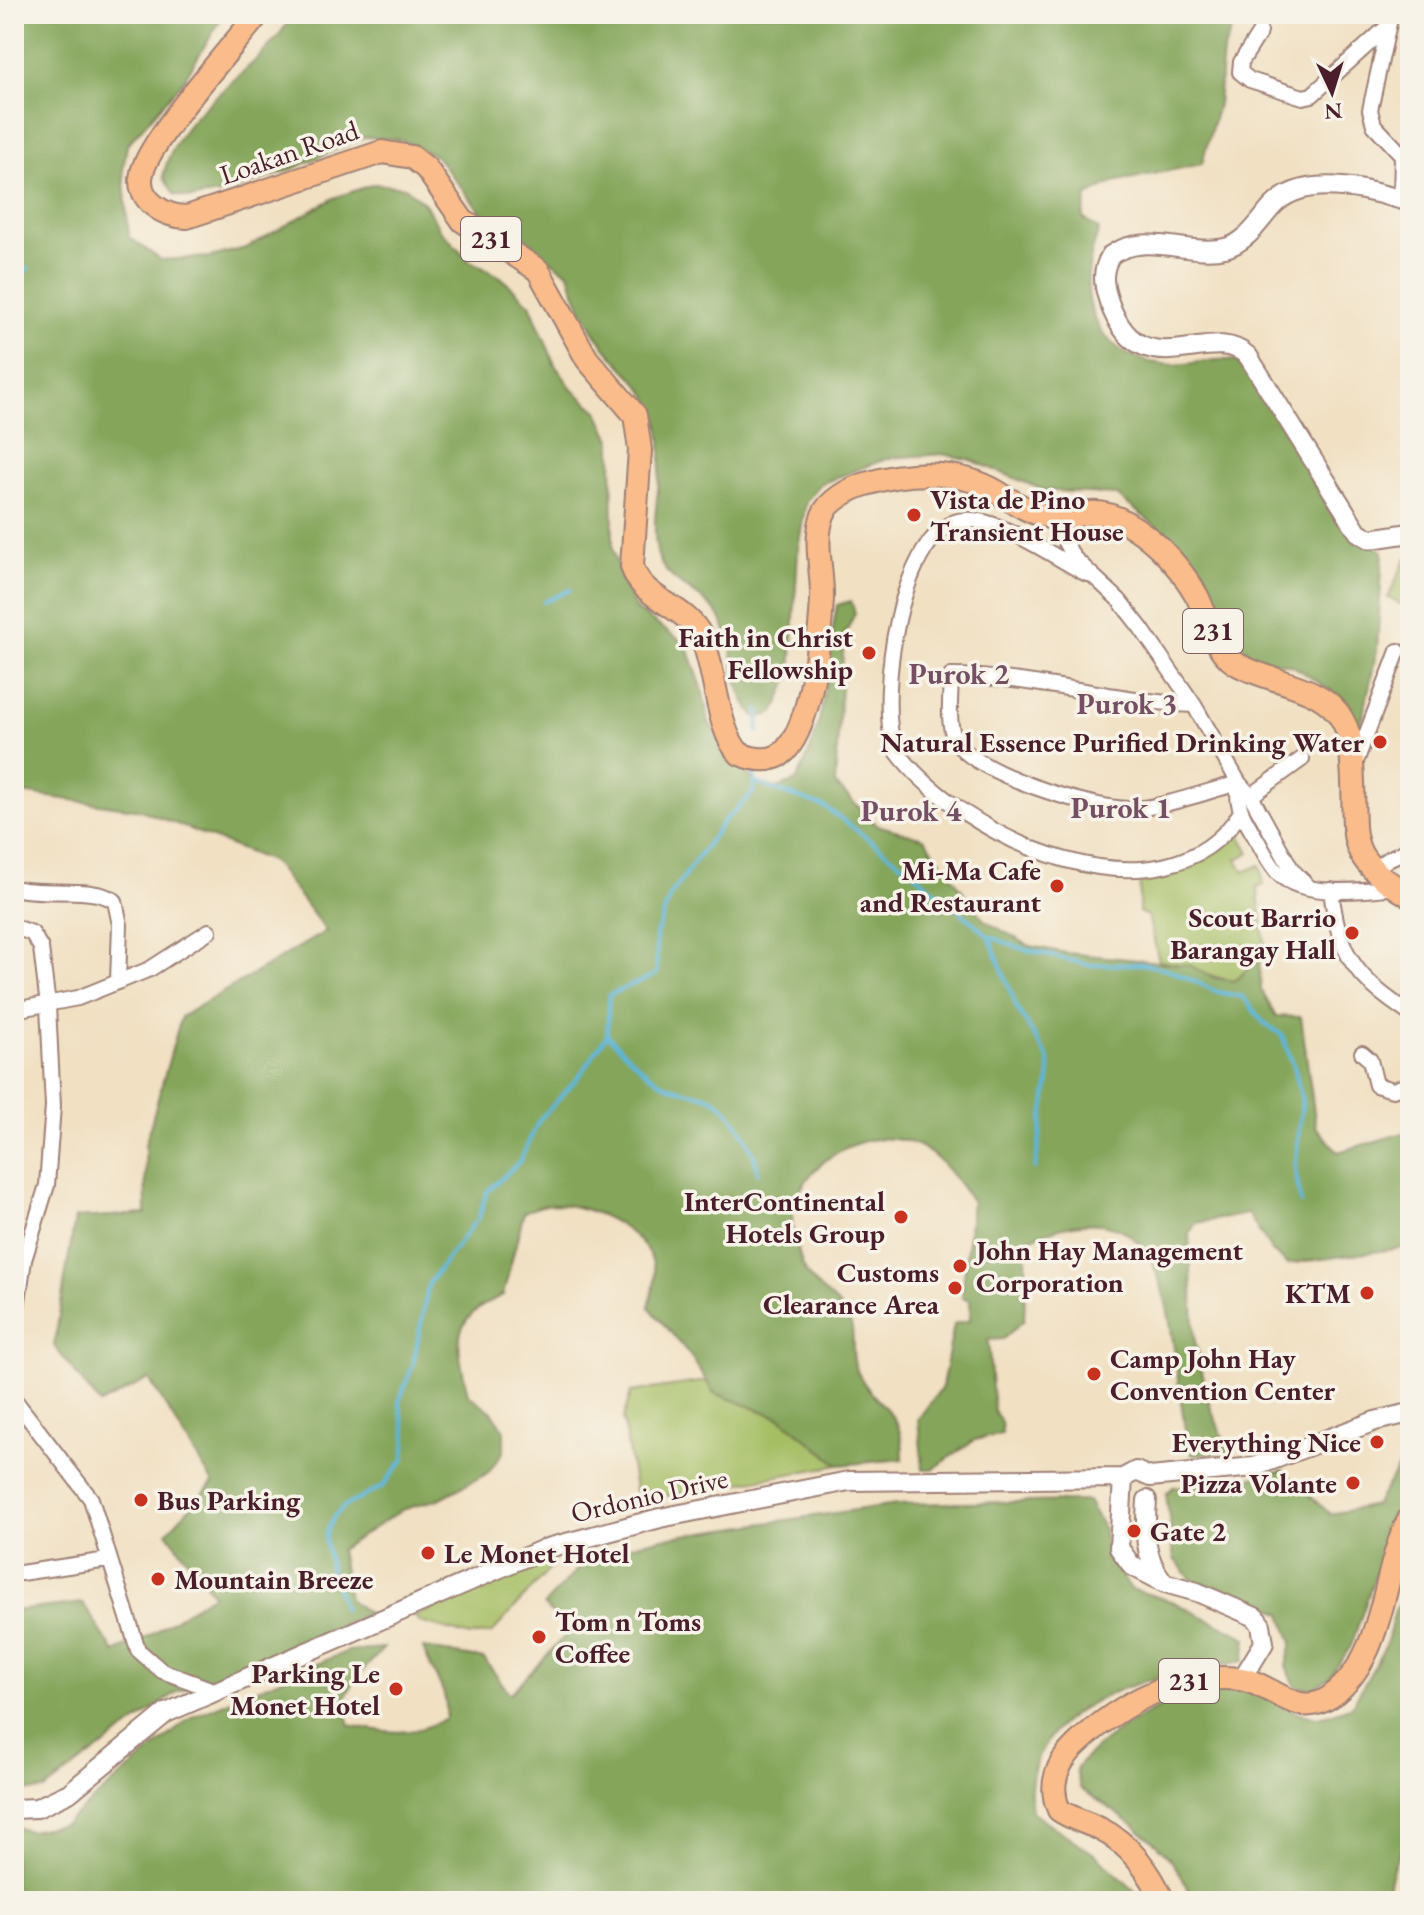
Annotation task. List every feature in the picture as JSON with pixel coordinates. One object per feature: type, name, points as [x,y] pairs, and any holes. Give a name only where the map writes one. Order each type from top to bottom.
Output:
[{"type":"main road","name":"Loakan Road","points":[[258,14],[157,143],[141,173],[146,198],[164,214],[187,217],[361,157],[396,152],[412,157],[426,168],[463,221],[527,260],[548,284],[587,359],[635,415],[640,450],[632,566],[642,587],[693,622],[706,648],[729,739],[740,754],[755,759],[778,756],[797,734],[804,714],[822,598],[819,529],[824,511],[833,502],[865,484],[914,475],[949,475],[989,487],[1022,508],[1052,517],[1102,513],[1133,527],[1157,545],[1196,593],[1220,649],[1235,662],[1299,687],[1336,709],[1350,738],[1354,840],[1373,870],[1402,892]]},
{"type":"main road","name":"231","points":[[1163,1901],[1148,1872],[1120,1843],[1104,1831],[1069,1818],[1059,1810],[1054,1779],[1064,1758],[1112,1715],[1138,1699],[1183,1682],[1242,1679],[1287,1701],[1307,1705],[1328,1698],[1364,1655],[1396,1551],[1410,1517]]},
{"type":"street","points":[[1260,32],[1241,62],[1240,72],[1250,80],[1303,97],[1312,95],[1388,21]]},
{"type":"street","points":[[1388,21],[1370,110],[1374,125],[1402,155],[1405,200],[1333,187],[1298,187],[1282,196],[1238,243],[1218,249],[1130,246],[1111,255],[1103,276],[1111,307],[1132,336],[1145,346],[1167,352],[1228,345],[1248,356],[1358,532],[1370,539],[1410,533]]},
{"type":"street","points":[[1052,517],[1073,557],[1087,574]]},
{"type":"street","points":[[1241,812],[1220,840],[1183,860],[1140,869],[1081,863],[1029,847],[983,824],[942,797],[895,749],[890,649],[918,559],[935,533],[953,522],[975,519],[1024,539],[1087,574],[1119,600],[1194,705],[1239,783],[1251,796],[1292,870],[1309,887]]},
{"type":"street","points":[[1353,771],[1398,651]]},
{"type":"street","points":[[1194,705],[1139,703],[1017,681],[951,676],[952,730],[965,754],[1049,793],[1078,802],[1135,809],[1239,783]]},
{"type":"street","points":[[1251,796],[1302,759]]},
{"type":"street","points":[[1239,783],[1236,801],[1277,873],[1296,884],[1309,887],[1402,892]]},
{"type":"street","points":[[1373,870],[1410,849]]},
{"type":"street","points":[[14,888],[99,894],[115,901],[120,925],[118,981]]},
{"type":"street","points":[[1331,890],[1338,938],[1354,970],[1373,988],[1410,1014]]},
{"type":"street","points":[[14,927],[38,940],[48,1006],[53,1091],[50,1163],[42,1207],[24,1260],[14,1328]]},
{"type":"street","points":[[14,1010],[78,998],[166,960],[209,931]]},
{"type":"street","points":[[1362,1053],[1370,1060],[1376,1085],[1393,1090],[1410,1084]]},
{"type":"street","points":[[14,1399],[84,1486],[96,1508],[108,1560],[138,1650],[162,1671],[216,1691]]},
{"type":"street","name":"Ordonio Drive","points":[[1124,1487],[1136,1471],[1150,1477],[1254,1467],[1375,1421],[1410,1413]]},
{"type":"street","points":[[1150,1477],[1153,1486],[1147,1500],[1145,1530],[1149,1560],[1165,1583]]},
{"type":"street","name":"Ordonio Drive","points":[[14,1809],[37,1808],[69,1793],[166,1713],[544,1549],[660,1518],[849,1481],[1124,1487]]},
{"type":"street","points":[[1124,1487],[1119,1548],[1132,1566],[1165,1583],[1197,1592],[1255,1617],[1264,1634],[1264,1643],[1242,1679]]},
{"type":"street","name":"Ordonio Drive","points":[[1124,1487],[1132,1503],[1147,1500]]},
{"type":"street","points":[[14,1574],[108,1560]]},
{"type":"street","points":[[179,1677],[199,1698]]},
{"type":"green space","points":[[14,14],[224,14],[184,80],[127,145],[123,170],[129,237],[161,260],[210,257],[246,248],[334,198],[374,184],[405,187],[425,204],[440,230],[470,261],[501,277],[530,304],[555,365],[573,390],[598,411],[612,442],[613,550],[621,578],[636,610],[687,645],[702,688],[709,723],[734,761],[758,783],[777,788],[796,781],[807,759],[820,716],[837,605],[851,601],[855,613],[844,637],[835,784],[877,825],[924,838],[984,920],[1030,946],[1066,953],[1189,965],[1214,978],[1234,981],[1259,959],[1261,990],[1276,1016],[1301,1017],[1316,1127],[1338,1152],[1410,1131],[1410,1247],[1287,1264],[1271,1250],[1248,1214],[1196,1223],[1189,1234],[1195,1342],[1211,1409],[1230,1453],[1192,1455],[1183,1416],[1171,1326],[1161,1284],[1145,1251],[1119,1229],[1081,1224],[1027,1240],[1024,1320],[1003,1339],[988,1340],[994,1411],[1001,1422],[1002,1434],[975,1440],[933,1469],[923,1469],[918,1419],[942,1387],[954,1324],[970,1320],[970,1300],[962,1297],[972,1202],[933,1155],[913,1143],[882,1139],[863,1141],[828,1158],[803,1186],[795,1203],[792,1222],[806,1272],[840,1307],[851,1324],[857,1371],[864,1384],[894,1418],[902,1442],[903,1459],[839,1465],[781,1418],[714,1393],[690,1355],[649,1307],[655,1276],[652,1260],[644,1246],[618,1224],[586,1209],[554,1204],[542,1206],[524,1212],[503,1295],[473,1314],[460,1334],[459,1346],[468,1394],[492,1412],[504,1429],[504,1451],[488,1473],[441,1498],[402,1510],[340,1550],[349,1599],[368,1614],[177,1692],[44,1790],[14,1792],[14,1611],[83,1603],[114,1652],[149,1636],[213,1594],[167,1532],[213,1483],[149,1379],[100,1404],[54,1346],[75,1218],[146,1214],[145,1145],[181,1017],[326,931],[273,862],[141,810],[14,792]]},
{"type":"green space","points":[[293,14],[1237,14],[1223,52],[1218,104],[1202,164],[1114,182],[1087,196],[1083,218],[1099,230],[1088,276],[1089,297],[1094,317],[1104,334],[1118,348],[1138,358],[1172,365],[1236,361],[1272,409],[1317,490],[1335,514],[1357,535],[1383,551],[1377,650],[1359,736],[1344,699],[1293,666],[1252,656],[1233,637],[1220,613],[1213,587],[1180,545],[1116,495],[1043,490],[971,460],[943,454],[888,458],[820,484],[806,502],[798,549],[791,674],[774,713],[757,718],[742,695],[725,628],[719,616],[712,607],[675,580],[661,563],[655,535],[661,447],[655,412],[642,388],[591,326],[569,273],[485,217],[436,156],[401,140],[365,137],[288,171],[220,194],[192,198],[175,195],[163,177],[171,152],[185,130],[279,36]]},
{"type":"green space","points":[[1406,558],[1410,560],[1407,607],[1388,598]]},
{"type":"green space","points":[[1237,830],[1250,852],[1237,859],[1244,872],[1260,865],[1264,885],[1257,886],[1265,946],[1258,948],[1259,959],[1234,981],[1159,961],[1148,916],[1139,912],[1140,875],[1206,855]]},
{"type":"green space","points":[[706,1381],[714,1393],[781,1418],[839,1465],[637,1501],[623,1419],[631,1392]]},
{"type":"green space","points":[[1410,1448],[1410,1497],[1394,1521],[1351,1646],[1330,1677],[1314,1688],[1296,1687],[1286,1666],[1292,1643],[1282,1614],[1254,1599],[1192,1580],[1174,1559],[1166,1494],[1173,1487],[1228,1483],[1283,1470],[1330,1514],[1375,1505]]},
{"type":"green space","points":[[1088,1501],[1104,1529],[1107,1557],[1131,1589],[1171,1601],[1247,1638],[1244,1661],[1173,1674],[1100,1698],[1070,1717],[1047,1742],[1033,1773],[1032,1812],[1097,1856],[1146,1901],[14,1901],[14,1827],[30,1831],[65,1824],[191,1717],[348,1651],[384,1648],[354,1680],[343,1703],[350,1725],[400,1732],[423,1728],[446,1718],[445,1698],[423,1648],[484,1659],[510,1694],[570,1631],[544,1605],[591,1555],[663,1538],[897,1504]]},
{"type":"green space","points":[[552,1559],[554,1564],[492,1633],[470,1636],[419,1622],[415,1616]]},
{"type":"green space","points":[[1410,1578],[1410,1836],[1393,1867],[1388,1901],[1191,1901],[1174,1865],[1161,1850],[1130,1823],[1080,1788],[1076,1769],[1107,1739],[1148,1713],[1194,1693],[1216,1688],[1246,1688],[1296,1712],[1316,1717],[1352,1706],[1386,1645],[1395,1611]]},
{"type":"waterway","points":[[14,283],[28,268]]},
{"type":"waterway","points":[[544,602],[570,590]]},
{"type":"waterway","points":[[758,732],[759,710]]},
{"type":"waterway","points":[[478,1219],[487,1192],[520,1161],[539,1120],[578,1078],[607,1035],[609,995],[657,974],[656,935],[670,896],[723,822],[753,793],[756,765]]},
{"type":"waterway","points":[[756,783],[825,807],[909,869],[989,936],[1016,947],[1089,965],[1142,964],[1167,969],[1218,992],[1243,997],[1263,1022],[1282,1035],[1295,1070],[1302,1102],[1295,1169],[1301,1203]]},
{"type":"waterway","points":[[989,936],[1017,1008],[1048,1058],[1050,1073],[1035,1168]]},
{"type":"waterway","points":[[607,1035],[656,1079],[670,1087],[707,1096],[721,1104],[742,1132],[758,1173]]},
{"type":"waterway","points":[[344,1609],[330,1568],[325,1536],[335,1515],[345,1506],[382,1487],[404,1459],[406,1435],[399,1402],[413,1364],[429,1283],[474,1223]]},
{"type":"place","name":"Vista de Pino Transient House","points":[[914,515]]},
{"type":"place","name":"Faith in Christ Fellowship","points":[[869,653]]},
{"type":"place","name":"Natural Essence Purified Drinking Water","points":[[1380,742]]},
{"type":"place","name":"Mi-Ma Cafe and Restaurant","points":[[1057,886]]},
{"type":"place","name":"Scout Barrio Barangay Hall","points":[[1352,933]]},
{"type":"place","name":"InterContinental Hotels Group","points":[[901,1217]]},
{"type":"place","name":"John Hay Management Corporation","points":[[960,1266]]},
{"type":"place","name":"Customs Clearance Area","points":[[955,1288]]},
{"type":"place","name":"KTM","points":[[1367,1293]]},
{"type":"place","name":"Camp John Hay Convention Center","points":[[1094,1374]]},
{"type":"place","name":"Everything Nice","points":[[1377,1442]]},
{"type":"place","name":"Pizza Volante","points":[[1353,1483]]},
{"type":"place","name":"Bus Parking","points":[[141,1500]]},
{"type":"place","name":"Gate 2","points":[[1134,1531]]},
{"type":"place","name":"Le Monet Hotel","points":[[428,1553]]},
{"type":"place","name":"Mountain Breeze","points":[[158,1579]]},
{"type":"place","name":"Tom n Toms Coffee","points":[[539,1637]]},
{"type":"place","name":"Parking Le Monet Hotel","points":[[396,1689]]},
{"type":"district","name":"Purok 2","points":[[959,674]]},
{"type":"district","name":"Purok 3","points":[[1127,704]]},
{"type":"district","name":"Purok 1","points":[[1121,808]]},
{"type":"district","name":"Purok 4","points":[[911,811]]}]
